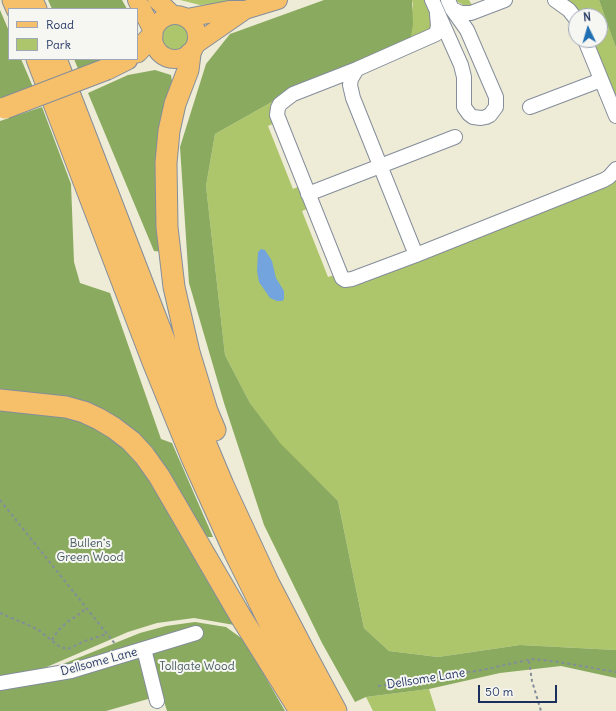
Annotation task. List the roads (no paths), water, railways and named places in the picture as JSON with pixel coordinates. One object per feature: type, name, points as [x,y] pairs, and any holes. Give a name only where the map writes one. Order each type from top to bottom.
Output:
[{"type":"highway","points":[[138,51],[153,34]]},
{"type":"highway","points":[[193,49],[188,70],[175,104],[169,132],[166,163],[167,227],[174,287],[189,352],[207,412],[250,516],[268,582]]},
{"type":"highway","points":[[37,60],[150,355],[192,458],[281,646],[316,711]]},
{"type":"highway","points":[[56,60],[189,404],[223,485],[268,582],[336,711]]},
{"type":"highway","points":[[3,109],[107,69],[125,60]]},
{"type":"highway","points":[[0,400],[37,402],[66,407],[99,419],[131,441],[144,455],[159,476],[241,617],[300,711]]},
{"type":"main road","points":[[137,0],[153,34],[156,49],[165,58],[178,60],[245,10]]},
{"type":"main road","points":[[157,0],[180,17],[192,23],[196,29],[197,36],[193,49]]},
{"type":"main road","points":[[153,34],[156,25],[167,16],[180,17],[229,10],[245,10],[278,0]]},
{"type":"street","points":[[432,0],[461,65],[464,77],[464,107],[473,117],[486,117],[490,115],[496,107],[496,97],[466,30],[450,4]]},
{"type":"street","points":[[450,4],[461,12],[471,13],[505,0]]},
{"type":"street","points":[[555,0],[568,9]]},
{"type":"street","points":[[437,14],[438,26],[436,34],[357,69],[299,91],[284,101],[278,108],[277,112],[279,119],[308,194],[340,275],[345,280],[352,279],[416,255],[604,180],[616,169]]},
{"type":"street","points":[[588,48],[616,116]]},
{"type":"street","points":[[357,69],[351,79],[352,92],[416,255]]},
{"type":"street","points":[[530,108],[601,80]]},
{"type":"street","points":[[308,194],[455,137]]},
{"type":"street","name":"Dellsome Lane","points":[[0,683],[71,671],[196,633]]},
{"type":"street","points":[[144,649],[157,701]]},
{"type":"water","points":[[261,249],[265,250],[272,261],[276,278],[284,291],[284,299],[282,301],[277,301],[270,298],[259,282],[257,271],[258,252]]},
{"type":"park label","name":"Bullen's Green Wood","points":[[90,551]]},
{"type":"park label","name":"Tollgate Wood","points":[[197,667]]}]
